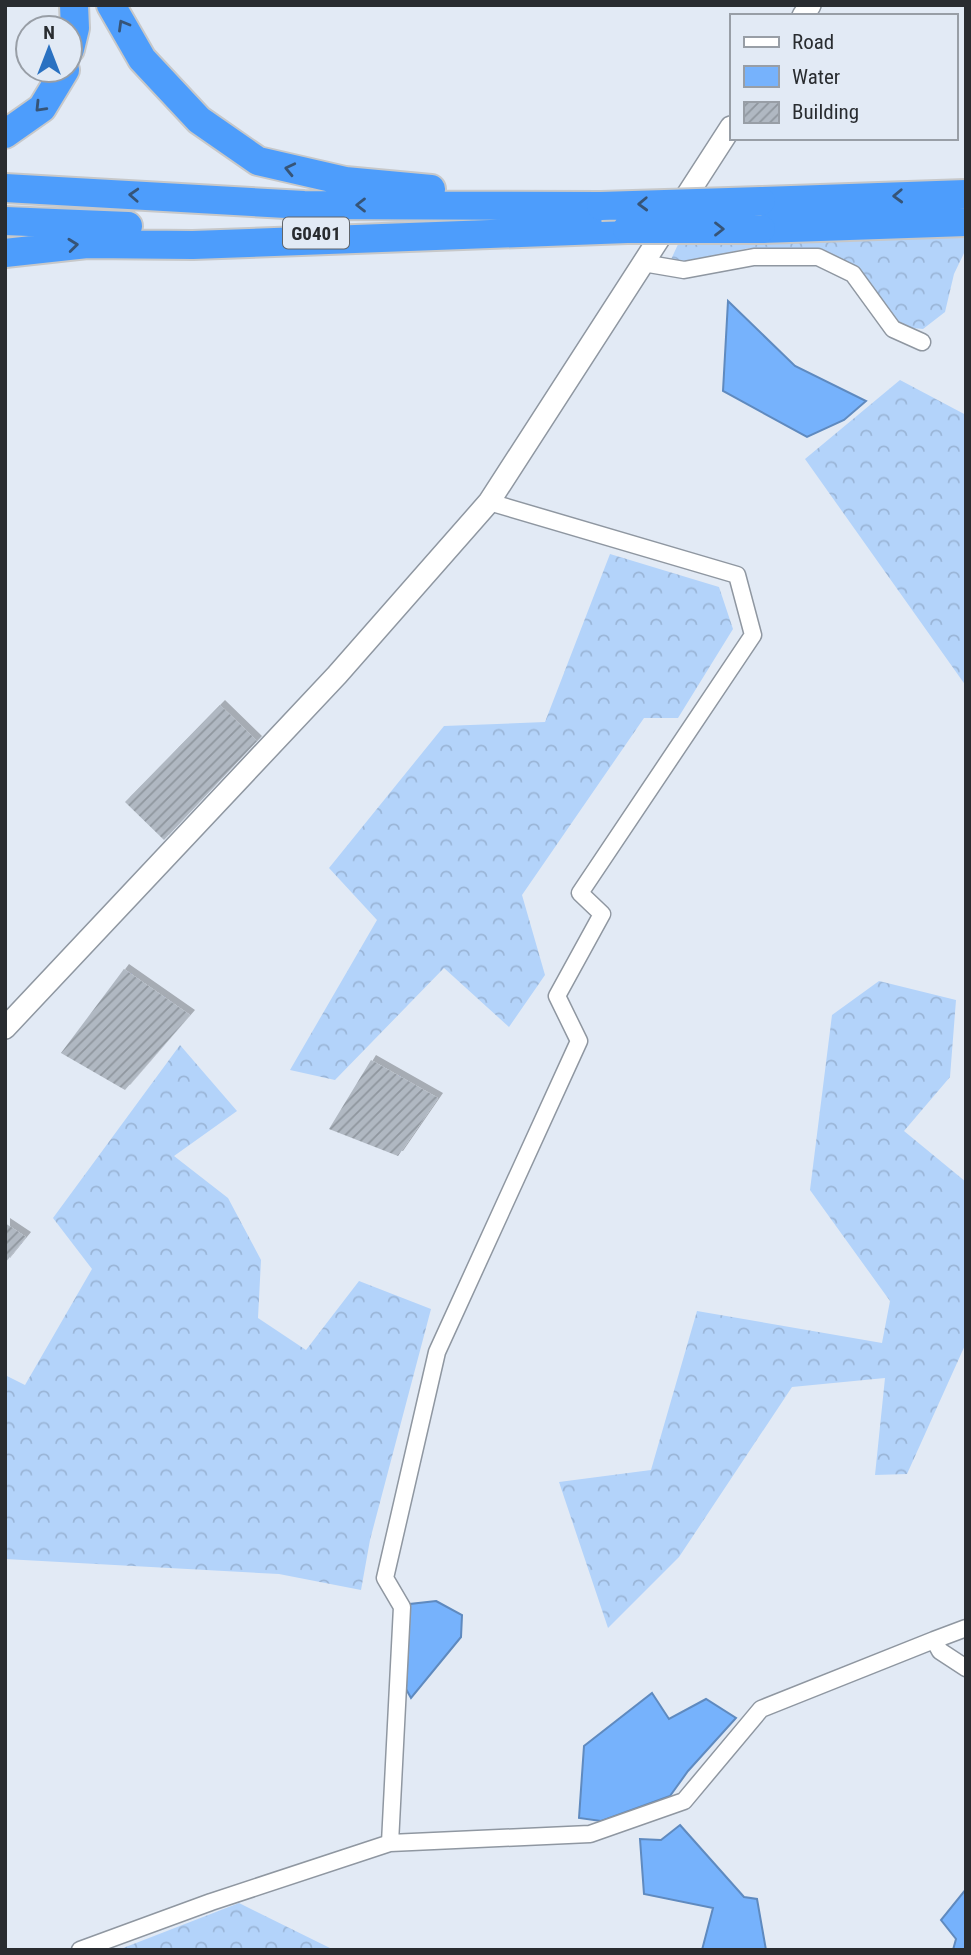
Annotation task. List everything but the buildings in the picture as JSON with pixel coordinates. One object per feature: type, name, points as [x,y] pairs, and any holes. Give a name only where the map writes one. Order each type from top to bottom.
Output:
[{"type":"highway","points":[[111,5],[142,59],[180,100],[199,120],[258,161],[345,181],[601,206]]},
{"type":"highway","points":[[5,134],[42,108],[57,84]]},
{"type":"highway","name":"G0401","points":[[5,188],[304,205],[601,206],[966,194]]},
{"type":"highway","name":"G0401","points":[[5,221],[304,233],[761,229],[966,222]]},
{"type":"highway","points":[[5,253],[87,244],[193,245],[627,229]]},
{"type":"main road","points":[[5,1028],[337,675],[489,502],[730,129]]},
{"type":"street","points":[[643,263],[684,270],[754,257],[818,257],[853,274],[893,329],[922,342]]},
{"type":"street","points":[[390,1843],[402,1607],[386,1578],[437,1352],[579,1041],[557,996],[601,914],[580,893],[754,635],[737,575],[489,502]]},
{"type":"street","points":[[80,1950],[211,1902],[390,1843],[590,1833],[684,1801],[761,1709],[966,1628]]},
{"type":"street","points":[[934,1640],[940,1651],[966,1668]]},
{"type":"green space","points":[[966,230],[966,249],[954,274],[945,312],[923,329],[903,327],[858,269],[822,249],[749,248],[668,266],[680,240]]},
{"type":"green space","points":[[900,380],[966,415],[966,686],[805,459]]},
{"type":"green space","points":[[610,554],[719,587],[733,629],[678,718],[644,718],[522,895],[545,975],[509,1027],[444,968],[335,1080],[290,1070],[377,920],[329,868],[444,726],[545,722]]},
{"type":"green space","points":[[879,981],[956,1000],[950,1077],[904,1131],[966,1182],[966,1343],[907,1474],[875,1475],[885,1378],[792,1387],[679,1557],[608,1628],[559,1482],[651,1470],[697,1311],[882,1343],[890,1301],[810,1190],[832,1015]]},
{"type":"green space","points":[[180,1045],[237,1111],[174,1156],[228,1198],[261,1260],[258,1318],[306,1350],[359,1281],[431,1309],[370,1540],[361,1590],[279,1574],[5,1559],[5,1375],[25,1385],[92,1269],[53,1218]]},
{"type":"green space","points":[[239,1903],[334,1950],[118,1950]]},
{"type":"water","points":[[728,301],[795,366],[866,401],[844,420],[807,437],[723,391]]},
{"type":"water","points":[[436,1601],[462,1615],[461,1637],[411,1698],[406,1689],[410,1604]]},
{"type":"water","points":[[652,1693],[669,1719],[706,1699],[736,1718],[688,1771],[670,1796],[601,1821],[579,1818],[584,1746]]},
{"type":"water","points":[[680,1825],[744,1897],[757,1899],[766,1950],[702,1950],[713,1908],[644,1894],[640,1839],[661,1840]]},
{"type":"water","points":[[966,1889],[966,1950],[953,1950],[956,1939],[941,1920]]}]
